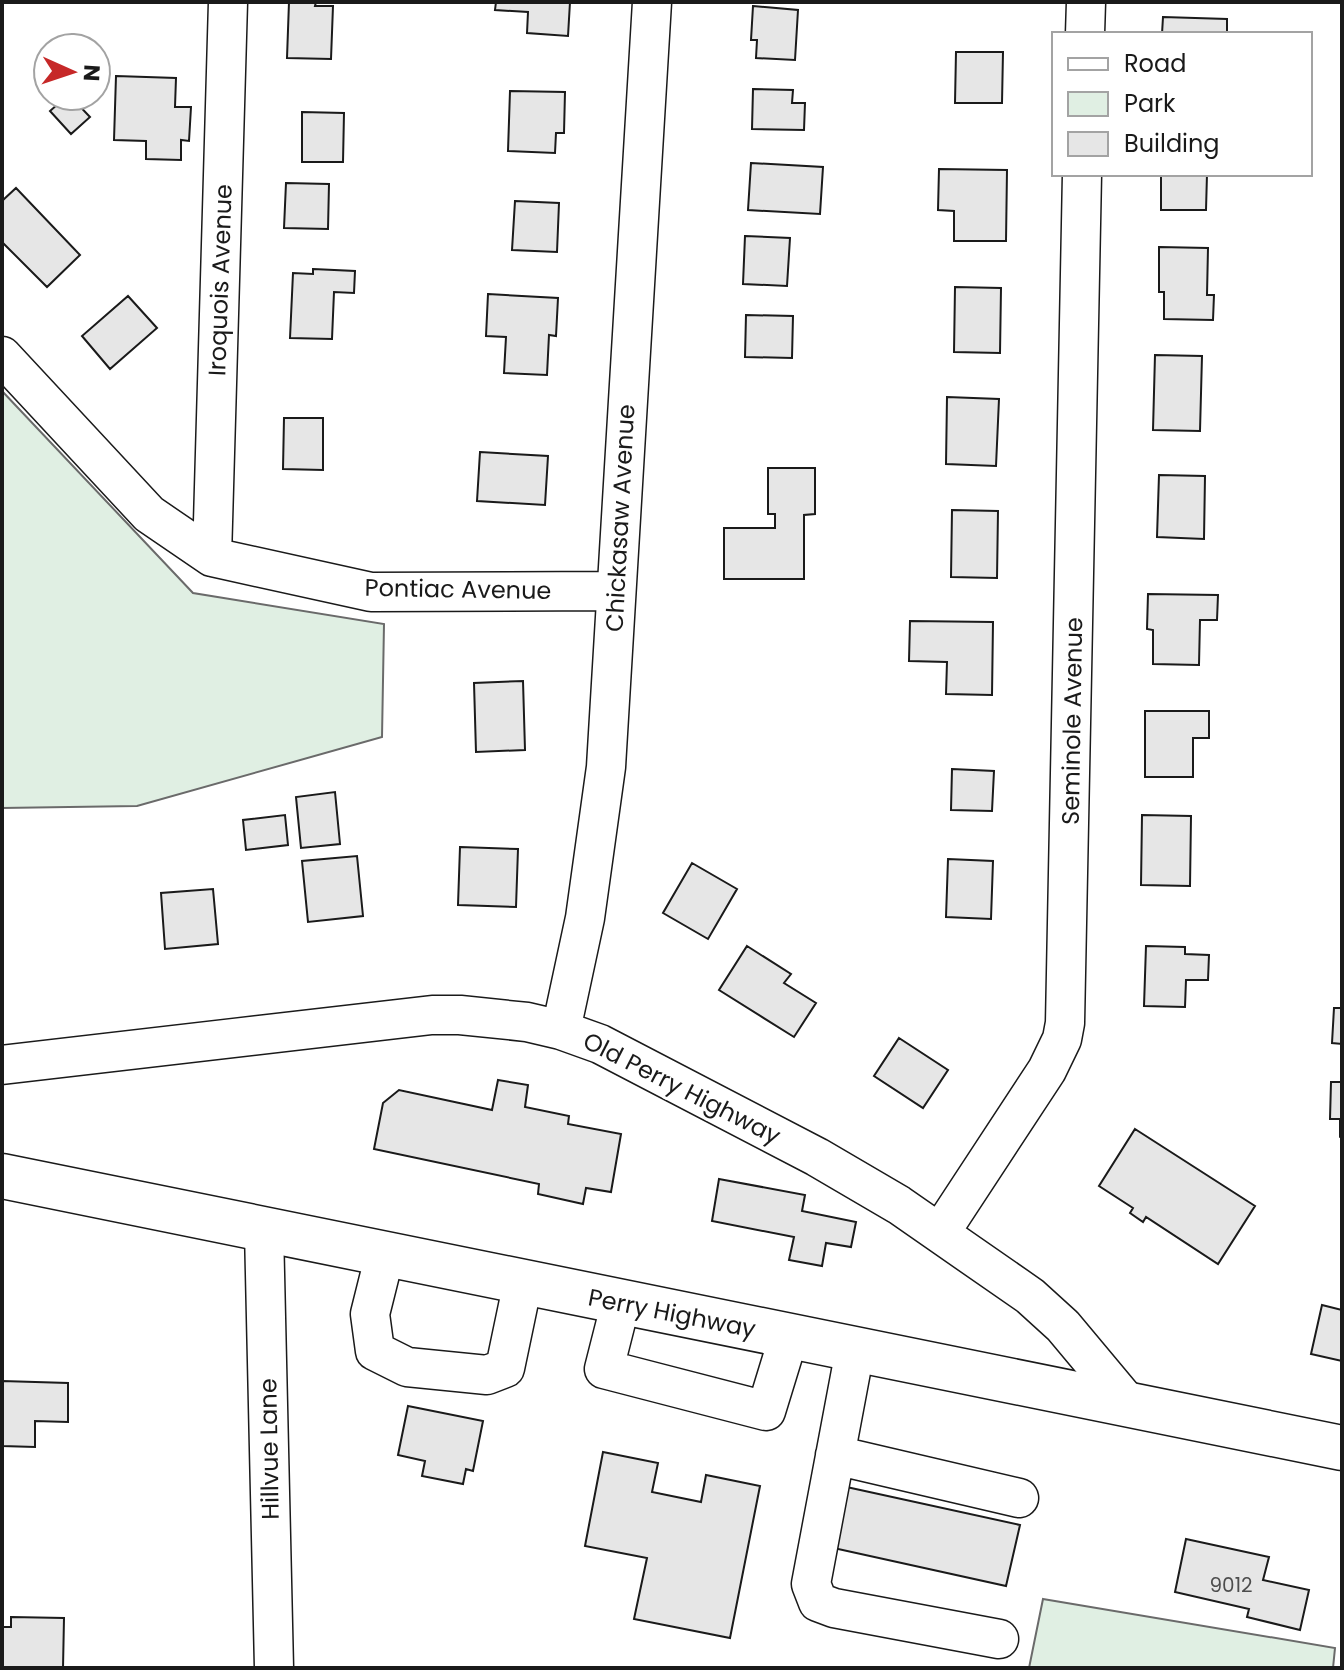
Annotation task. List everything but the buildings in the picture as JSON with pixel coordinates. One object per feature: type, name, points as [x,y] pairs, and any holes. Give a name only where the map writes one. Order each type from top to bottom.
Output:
[{"type":"main road","name":"Perry Highway","points":[[2,1176],[1342,1448]]},
{"type":"street","name":"Iroquois Avenue","points":[[212,557],[228,2]]},
{"type":"street","name":"Chickasaw Avenue","points":[[561,1030],[585,918],[606,767],[652,2]]},
{"type":"street","points":[[1085,32],[1086,2]]},
{"type":"street","name":"Seminole Avenue","points":[[940,1233],[1047,1070],[1062,1039],[1065,1023],[1082,176]]},
{"type":"street","name":"Pontiac Avenue","points":[[2,356],[149,514],[212,557],[371,592],[616,591]]},
{"type":"street","name":"Old Perry Highway","points":[[5,1055],[432,1015],[492,1017],[561,1030],[639,1062],[804,1150],[899,1205],[1047,1310],[1129,1405]]},
{"type":"street","name":"Hillvue Lane","points":[[264,1230],[274,1668]]},
{"type":"street","points":[[385,1254],[370,1314],[375,1351],[407,1367],[487,1375],[505,1368],[523,1282]]},
{"type":"street","points":[[621,1302],[604,1369],[766,1411],[789,1336]]},
{"type":"street","points":[[855,1350],[811,1584],[818,1602],[834,1608],[999,1639]]},
{"type":"street","points":[[835,1455],[1019,1498]]},
{"type":"green space","points":[[2,391],[193,593],[384,624],[382,737],[137,806],[2,808]]},
{"type":"green space","points":[[1043,1599],[1335,1648],[1333,1668],[1029,1668]]}]
